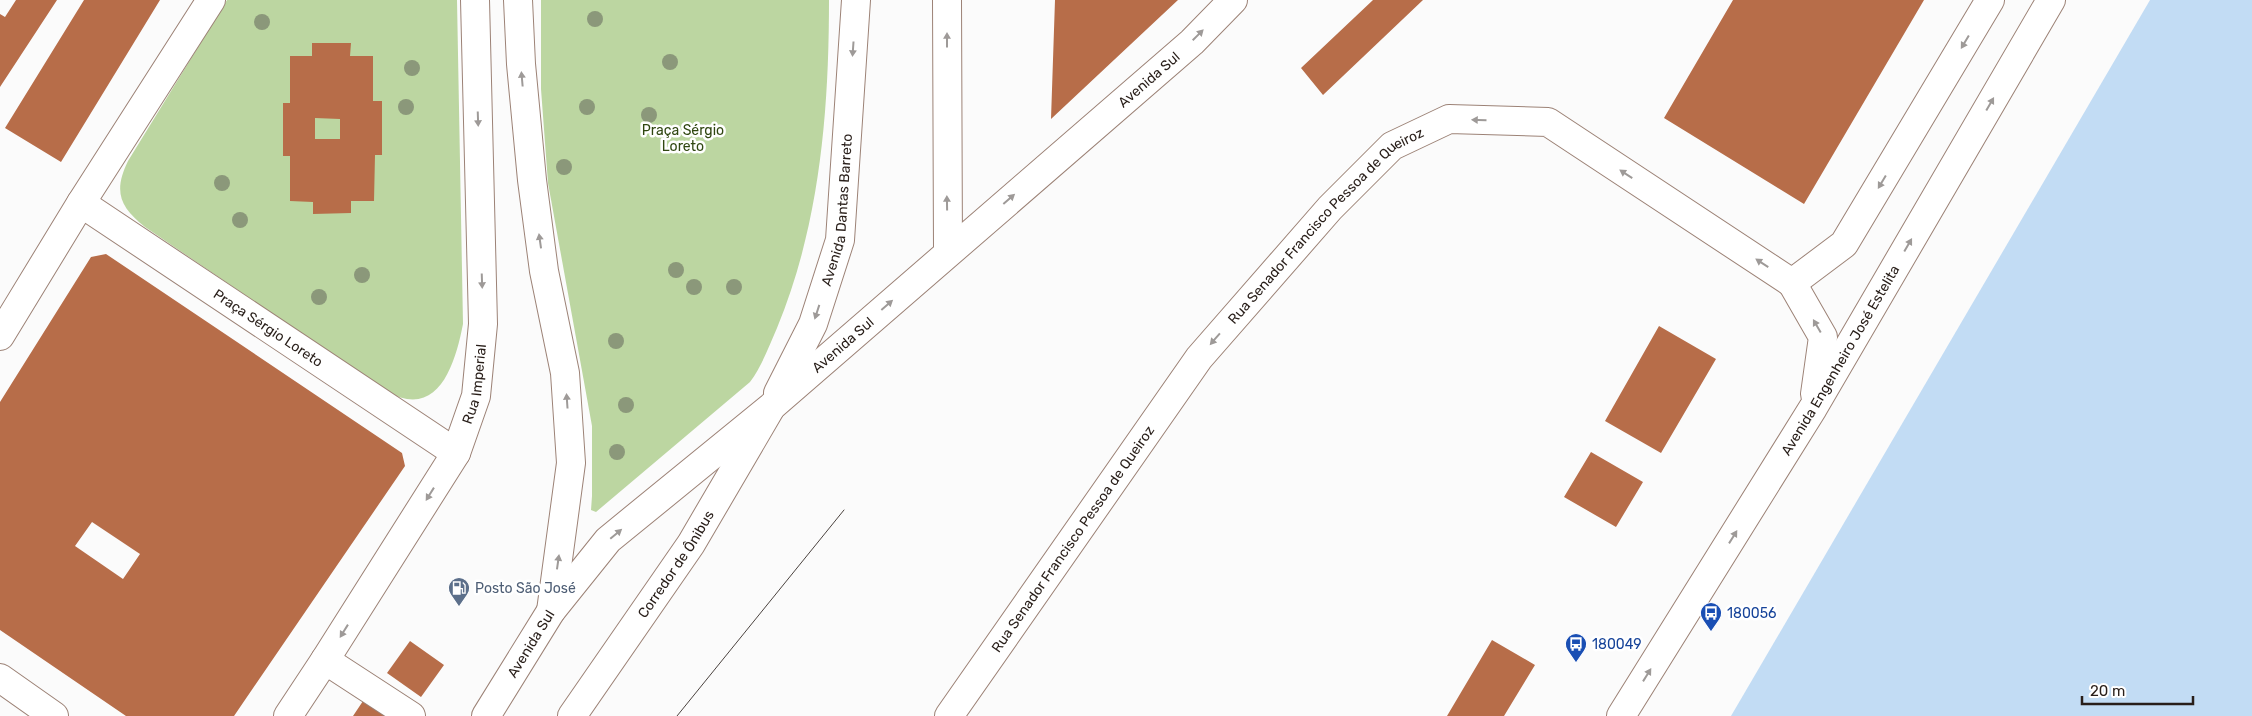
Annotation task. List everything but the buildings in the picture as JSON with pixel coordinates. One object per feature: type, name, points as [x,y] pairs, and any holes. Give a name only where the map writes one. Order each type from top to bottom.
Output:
[{"type":"main road","points":[[0,336],[81,203],[211,0]]},
{"type":"main road","name":"Rua Imperial","points":[[288,716],[456,453],[476,396],[483,324],[475,0]]},
{"type":"main road","points":[[518,0],[521,64],[532,180],[544,270],[565,373],[571,462],[551,611]]},
{"type":"main road","name":"Avenida Dantas Barreto","points":[[771,407],[813,324],[840,240],[856,0]]},
{"type":"main road","points":[[947,0],[948,252]]},
{"type":"main road","name":"Avenida Sul","points":[[486,716],[551,611],[608,540],[771,407],[1192,42],[1233,0]]},
{"type":"main road","points":[[1813,408],[1823,337],[1792,283],[1844,244],[1990,0]]},
{"type":"main road","name":"Avenida Engenheiro José Estelita","points":[[1622,716],[1813,408],[2051,0]]},
{"type":"main road","name":"Rua Senador Francisco Pessoa de Queiroz","points":[[949,716],[1199,358],[1330,208],[1392,146],[1448,119],[1548,122],[1792,283]]},
{"type":"main road","name":"Praça Sérgio Loreto","points":[[81,203],[456,453]]},
{"type":"main road","name":"Corredor de Ônibus","points":[[572,716],[692,544],[771,407]]},
{"type":"main road","points":[[325,660],[411,716]]},
{"type":"main road","points":[[0,678],[54,716]]},
{"type":"green space","points":[[227,0],[457,0],[463,324],[460,340],[449,371],[441,384],[431,394],[419,399],[404,398],[386,391],[145,227],[136,220],[125,206],[120,190],[123,172],[128,161]]},
{"type":"green space","name":"Praça Sérgio Loreto","points":[[541,0],[829,0],[829,42],[824,125],[812,208],[792,289],[765,356],[750,382],[596,512],[591,510],[592,426],[548,183],[541,89]]},
{"type":"water","points":[[2150,0],[2252,0],[2252,716],[1731,716]]},
{"type":"tram line","points":[[677,716],[844,510]]},
{"type":"place","name":"Posto São José","points":[[459,607]]},
{"type":"place","name":"180056","points":[[1711,632]]},
{"type":"place","name":"180049","points":[[1576,663]]}]
